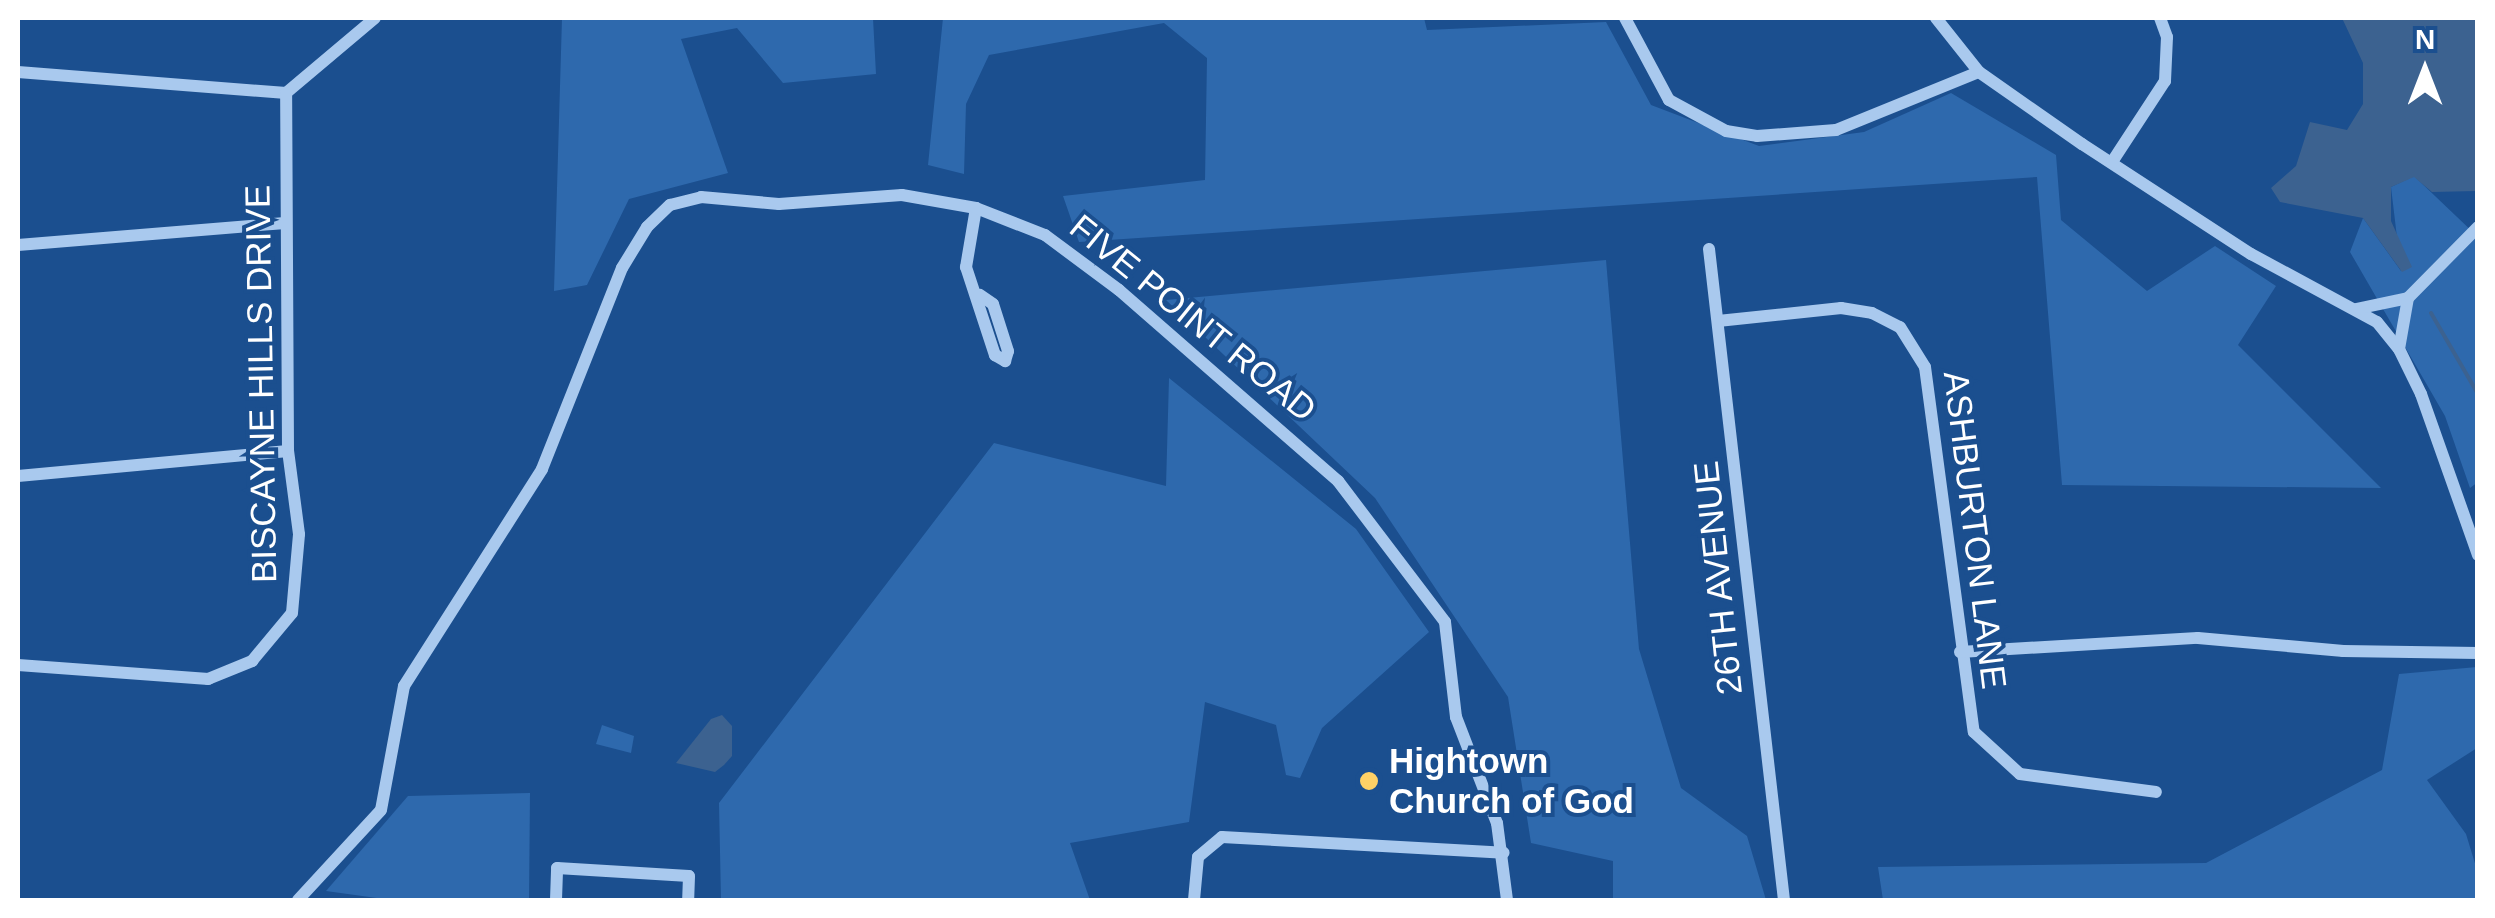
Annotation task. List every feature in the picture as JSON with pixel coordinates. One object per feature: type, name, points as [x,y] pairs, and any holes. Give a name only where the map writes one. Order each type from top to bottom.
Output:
[{"type":"street","points":[[18,72],[286,93],[375,18]]},
{"type":"street","points":[[1625,18],[1669,100],[1726,130],[1758,136],[1836,130],[1979,72]]},
{"type":"street","points":[[1637,18],[1640,43]]},
{"type":"street","points":[[1936,18],[1979,72],[2252,254],[2377,322],[2399,349],[2478,555]]},
{"type":"street","points":[[2112,162],[2165,82],[2167,38],[2160,18]]},
{"type":"street","name":"BISCAYNE HILLS DRIVE","points":[[18,665],[192,680],[252,661],[292,613],[298,582],[288,450],[286,93]]},
{"type":"street","name":"FIVE POINT ROAD","points":[[298,900],[382,810],[404,686],[542,469],[622,268],[658,215],[701,197],[780,204],[902,195],[976,208],[1045,235],[1119,290],[1338,481],[1445,622],[1456,717],[1504,853],[1507,900]]},
{"type":"street","points":[[976,208],[965,244],[986,331],[995,355],[1006,365],[993,304],[980,295]]},
{"type":"street","points":[[18,245],[285,222]]},
{"type":"street","points":[[2377,322],[2408,298],[2478,228]]},
{"type":"street","name":"26TH AVENUE","points":[[1709,249],[1784,900]]},
{"type":"street","points":[[2356,308],[2408,298]]},
{"type":"street","points":[[2399,349],[2408,298]]},
{"type":"street","name":"ASHBURTON LANE","points":[[1718,321],[1857,310],[1900,328],[1921,352],[1974,732],[2006,766],[2035,779],[2156,792]]},
{"type":"street","points":[[986,331],[1000,326]]},
{"type":"street","points":[[18,476],[288,450]]},
{"type":"street","points":[[1960,652],[2198,638],[2343,651],[2478,653]]},
{"type":"street","points":[[1194,900],[1198,857],[1207,843],[1237,836],[1504,853]]},
{"type":"street","points":[[556,900],[556,868],[689,876],[688,900]]},
{"type":"shaded area","points":[[562,18],[873,18],[876,74],[783,83],[737,28],[681,39],[728,173],[629,199],[587,285],[554,291]]},
{"type":"shaded area","points":[[943,18],[1424,18],[1427,30],[1606,22],[1651,105],[1759,146],[1864,132],[1951,93],[2056,155],[2061,220],[2147,291],[2215,246],[2276,286],[2238,345],[2381,488],[2062,485],[2037,177],[1079,242],[1063,196],[1205,180],[1207,58],[1164,23],[989,55],[966,104],[964,174],[928,165]]},
{"type":"shaded area","points":[[2342,18],[2477,18],[2477,191],[2432,192],[2414,177],[2391,187],[2391,221],[2412,267],[2402,272],[2363,218],[2280,202],[2271,188],[2296,166],[2310,122],[2347,130],[2363,104],[2363,63]]},
{"type":"shaded area","points":[[2414,176],[2477,236],[2478,482],[2470,488],[2445,416],[2350,252],[2363,218],[2401,271],[2391,187]]},
{"type":"shaded area","points":[[1606,260],[1639,649],[1681,788],[1747,836],[1766,900],[1613,900],[1613,861],[1531,843],[1508,697],[1375,498],[1166,300]]},
{"type":"shaded area","points":[[1169,378],[1356,529],[1429,632],[1322,728],[1300,778],[1286,775],[1276,725],[1205,702],[1189,822],[1070,843],[1090,900],[721,900],[719,803],[994,443],[1166,486]]},
{"type":"shaded area","points":[[2477,667],[2477,748],[2427,780],[2466,834],[2477,870],[2477,900],[1883,900],[1878,867],[2206,863],[2382,770],[2399,674]]},
{"type":"shaded area","points":[[722,715],[732,726],[732,756],[724,765],[715,772],[676,763],[711,719]]},
{"type":"shaded area","points":[[602,725],[634,736],[631,753],[596,744]]},
{"type":"shaded area","points":[[530,793],[529,900],[391,900],[326,891],[408,796]]},
{"type":"waterway","points":[[2431,313],[2478,394]]},
{"type":"place","name":"Hightown Church of God","points":[[1369,781]]}]
